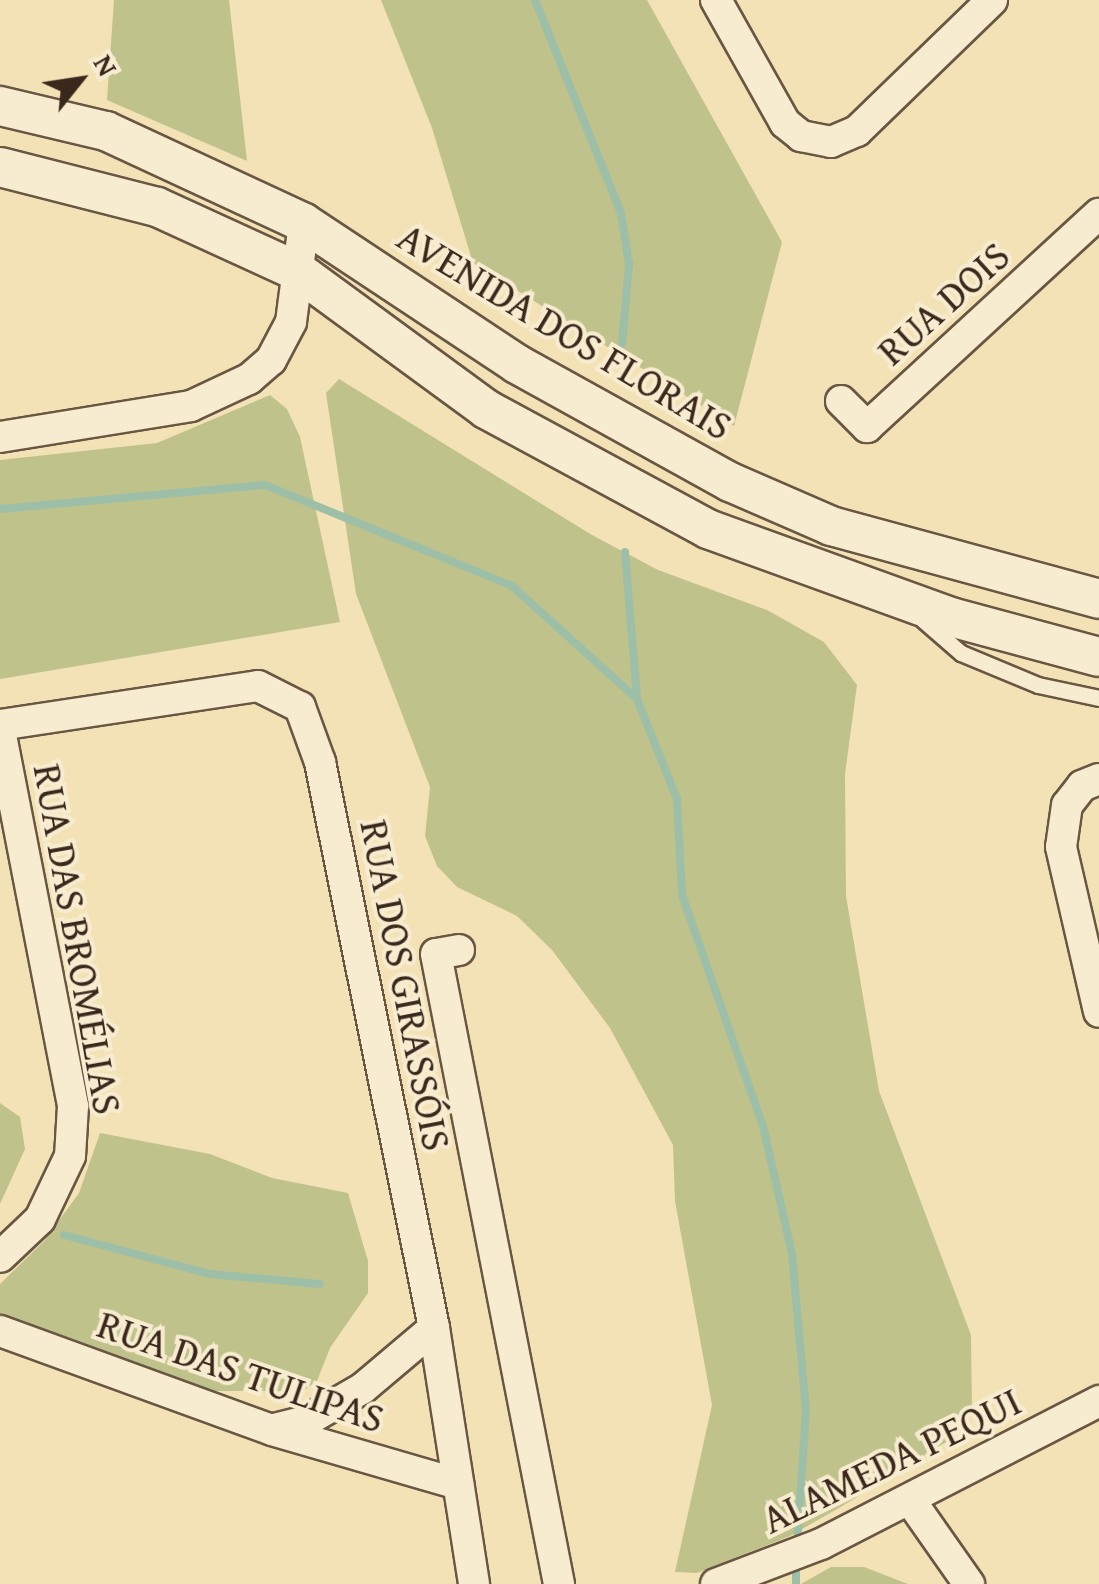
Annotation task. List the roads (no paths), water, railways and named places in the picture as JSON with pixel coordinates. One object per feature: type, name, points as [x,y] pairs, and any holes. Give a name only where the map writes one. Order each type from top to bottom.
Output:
[{"type":"street","points":[[716,0],[792,130],[830,142],[857,130],[992,0]]},
{"type":"street","name":"AVENIDA DOS FLORAIS","points":[[0,106],[106,130],[304,223],[518,364],[730,482],[831,526],[1099,599]]},
{"type":"street","points":[[0,168],[157,206],[300,272],[486,408],[600,476],[708,529],[897,598],[1099,657]]},
{"type":"street","name":"RUA DOIS","points":[[842,401],[867,427],[1099,214]]},
{"type":"street","points":[[0,437],[156,415],[249,380],[270,360],[291,322],[304,223]]},
{"type":"street","name":"RUA DOS GIRASSÓIS","points":[[0,728],[258,686],[300,707],[320,762],[434,1328],[474,1584]]},
{"type":"street","name":"RUA DAS BROMÉLIAS","points":[[0,728],[74,1106],[70,1156],[40,1219],[0,1257]]},
{"type":"street","points":[[1087,786],[1061,847],[1099,1012]]},
{"type":"street","points":[[460,950],[436,954],[559,1584]]},
{"type":"street","points":[[272,1430],[306,1421],[362,1388],[434,1328]]},
{"type":"street","name":"RUA DAS TULIPAS","points":[[0,1331],[272,1430],[458,1484]]},
{"type":"street","name":"ALAMEDA PEQUI","points":[[716,1584],[821,1544],[1099,1401]]},
{"type":"street","points":[[910,1500],[969,1584]]},
{"type":"lane","points":[[897,598],[961,653],[1038,685],[1099,698]]},
{"type":"waterway","points":[[535,0],[621,213],[629,264],[622,344]]},
{"type":"waterway","points":[[0,509],[265,485],[512,586],[636,698]]},
{"type":"waterway","points":[[625,552],[637,699],[677,799],[682,895],[763,1126],[792,1254],[806,1410],[797,1545]]},
{"type":"waterway","points":[[64,1235],[210,1274],[320,1284]]},
{"type":"waterway","points":[[796,1564],[796,1584]]}]
